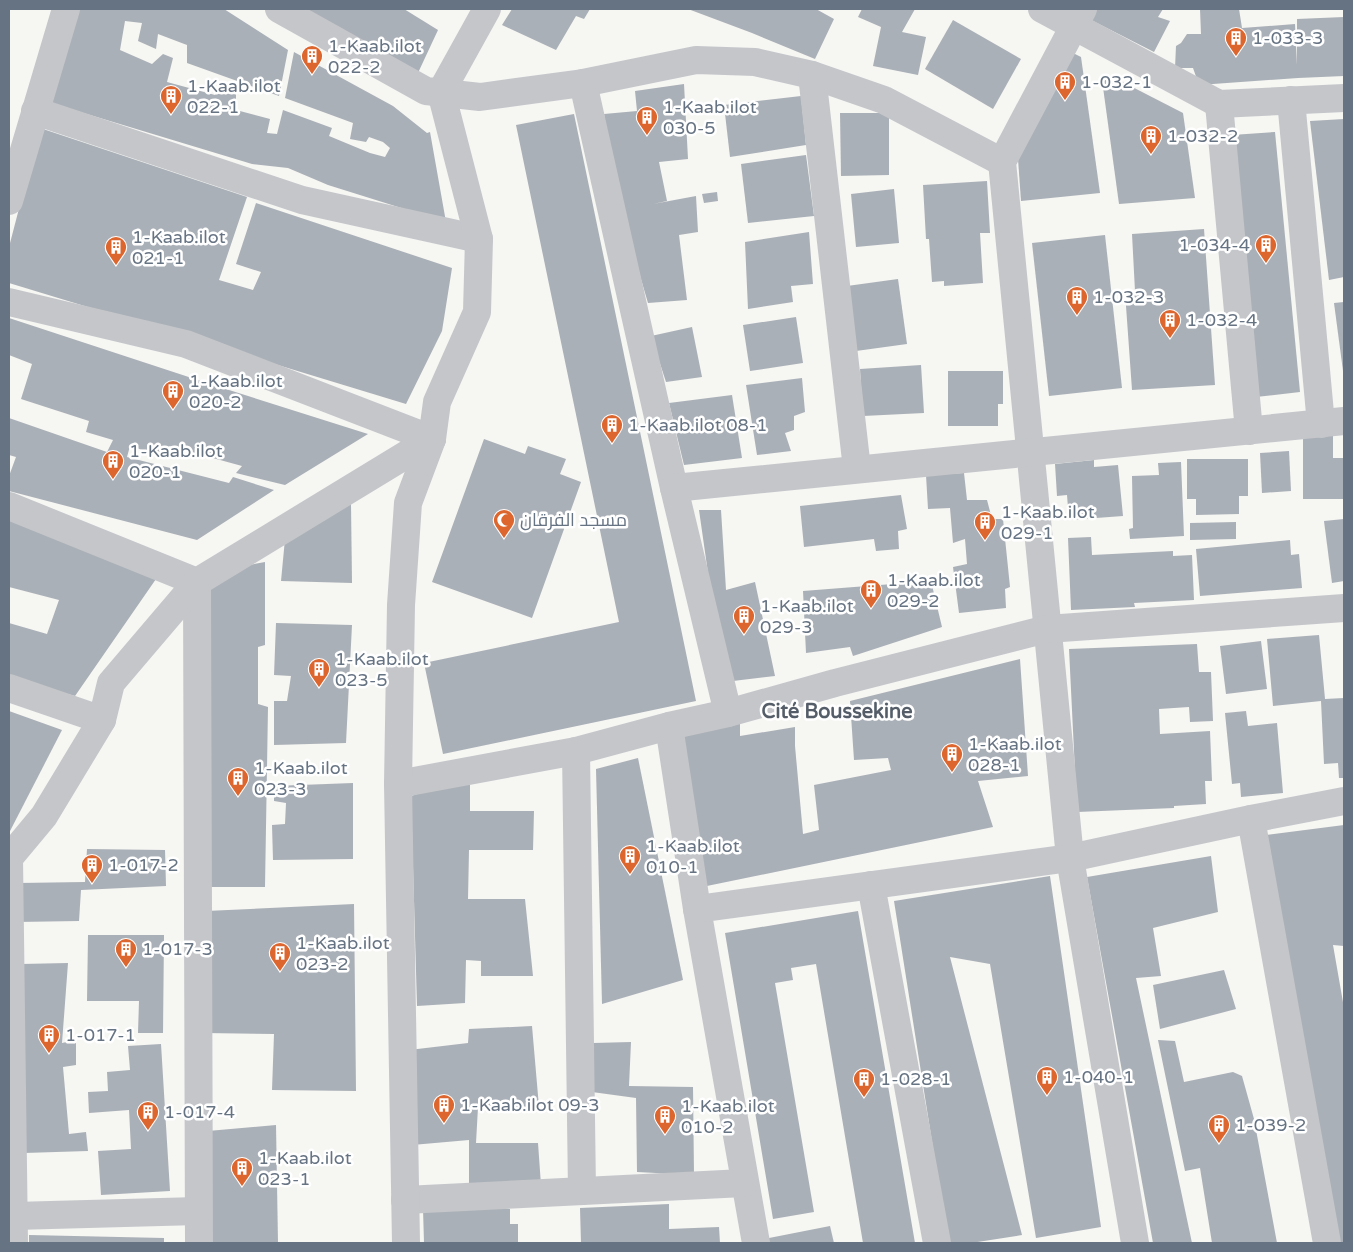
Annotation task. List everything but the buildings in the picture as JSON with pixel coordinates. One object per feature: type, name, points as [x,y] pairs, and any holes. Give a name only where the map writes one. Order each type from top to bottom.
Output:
[{"type":"street","points":[[9,201],[66,9]]},
{"type":"street","points":[[279,9],[426,91],[480,97],[583,82],[696,60],[755,62],[812,75],[884,100],[1002,162]]},
{"type":"street","points":[[406,1243],[398,784],[401,605],[408,503],[432,439],[437,402],[477,312],[479,239],[441,92],[487,9]]},
{"type":"street","points":[[1042,9],[1079,17],[1219,104],[1344,98]]},
{"type":"street","points":[[1079,17],[1002,162],[1032,452],[1047,629],[1070,858],[1135,1243]]},
{"type":"street","points":[[812,75],[857,469]]},
{"type":"street","points":[[583,82],[674,488],[728,713]]},
{"type":"street","points":[[674,488],[1333,422],[1291,100]]},
{"type":"street","points":[[1219,104],[1249,431]]},
{"type":"street","points":[[35,111],[302,200],[479,239]]},
{"type":"street","points":[[9,302],[186,344],[432,439]]},
{"type":"street","points":[[14,1243],[9,858],[44,816],[102,720],[111,683],[198,582],[432,439]]},
{"type":"street","points":[[9,506],[198,582]]},
{"type":"street","points":[[198,582],[199,1243]]},
{"type":"street","points":[[398,784],[576,751],[669,726],[728,713],[835,682],[1047,629],[1344,608]]},
{"type":"street","points":[[9,688],[102,720]]},
{"type":"street","points":[[669,726],[697,909],[756,1243]]},
{"type":"street","points":[[576,751],[582,1191]]},
{"type":"street","points":[[697,909],[1070,858],[1344,801]]},
{"type":"street","points":[[1251,819],[1327,1243]]},
{"type":"street","points":[[870,885],[937,1243]]},
{"type":"street","points":[[405,1200],[744,1183]]},
{"type":"street","points":[[14,1216],[198,1211]]},
{"type":"place","name":"1-033-3","points":[[1236,57]]},
{"type":"place","name":"1-Kaab.ilot 022-2","points":[[312,75]]},
{"type":"place","name":"1-032-1","points":[[1065,101]]},
{"type":"place","name":"1-Kaab.ilot 022-1","points":[[171,115]]},
{"type":"place","name":"1-Kaab.ilot 030-5","points":[[647,136]]},
{"type":"place","name":"1-032-2","points":[[1151,155]]},
{"type":"place","name":"1-034-4","points":[[1266,264]]},
{"type":"place","name":"1-Kaab.ilot 021-1","points":[[116,266]]},
{"type":"place","name":"1-032-3","points":[[1077,316]]},
{"type":"place","name":"1-032-4","points":[[1170,339]]},
{"type":"place","name":"1-Kaab.ilot 020-2","points":[[173,410]]},
{"type":"place","name":"1-Kaab.ilot 08-1","points":[[612,444]]},
{"type":"place","name":"1-Kaab.ilot 020-1","points":[[113,480]]},
{"type":"place","name":"مسجد الفرقان","points":[[504,539]]},
{"type":"place","name":"1-Kaab.ilot 029-1","points":[[985,541]]},
{"type":"place","name":"1-Kaab.ilot 029-2","points":[[871,609]]},
{"type":"place","name":"1-Kaab.ilot 029-3","points":[[744,635]]},
{"type":"place","name":"1-Kaab.ilot 023-5","points":[[319,688]]},
{"type":"place","name":"1-Kaab.ilot 028-1","points":[[952,773]]},
{"type":"place","name":"1-Kaab.ilot 023-3","points":[[238,797]]},
{"type":"place","name":"1-Kaab.ilot 010-1","points":[[630,875]]},
{"type":"place","name":"1-017-2","points":[[92,884]]},
{"type":"place","name":"1-017-3","points":[[126,968]]},
{"type":"place","name":"1-Kaab.ilot 023-2","points":[[280,972]]},
{"type":"place","name":"1-017-1","points":[[49,1054]]},
{"type":"place","name":"1-040-1","points":[[1047,1096]]},
{"type":"place","name":"1-028-1","points":[[864,1098]]},
{"type":"place","name":"1-Kaab.ilot 09-3","points":[[444,1124]]},
{"type":"place","name":"1-017-4","points":[[148,1131]]},
{"type":"place","name":"1-Kaab.ilot 010-2","points":[[665,1135]]},
{"type":"place","name":"1-039-2","points":[[1219,1144]]},
{"type":"place","name":"1-Kaab.ilot 023-1","points":[[242,1187]]},
{"type":"district","name":"Cité Boussekine","points":[[837,712]]}]
